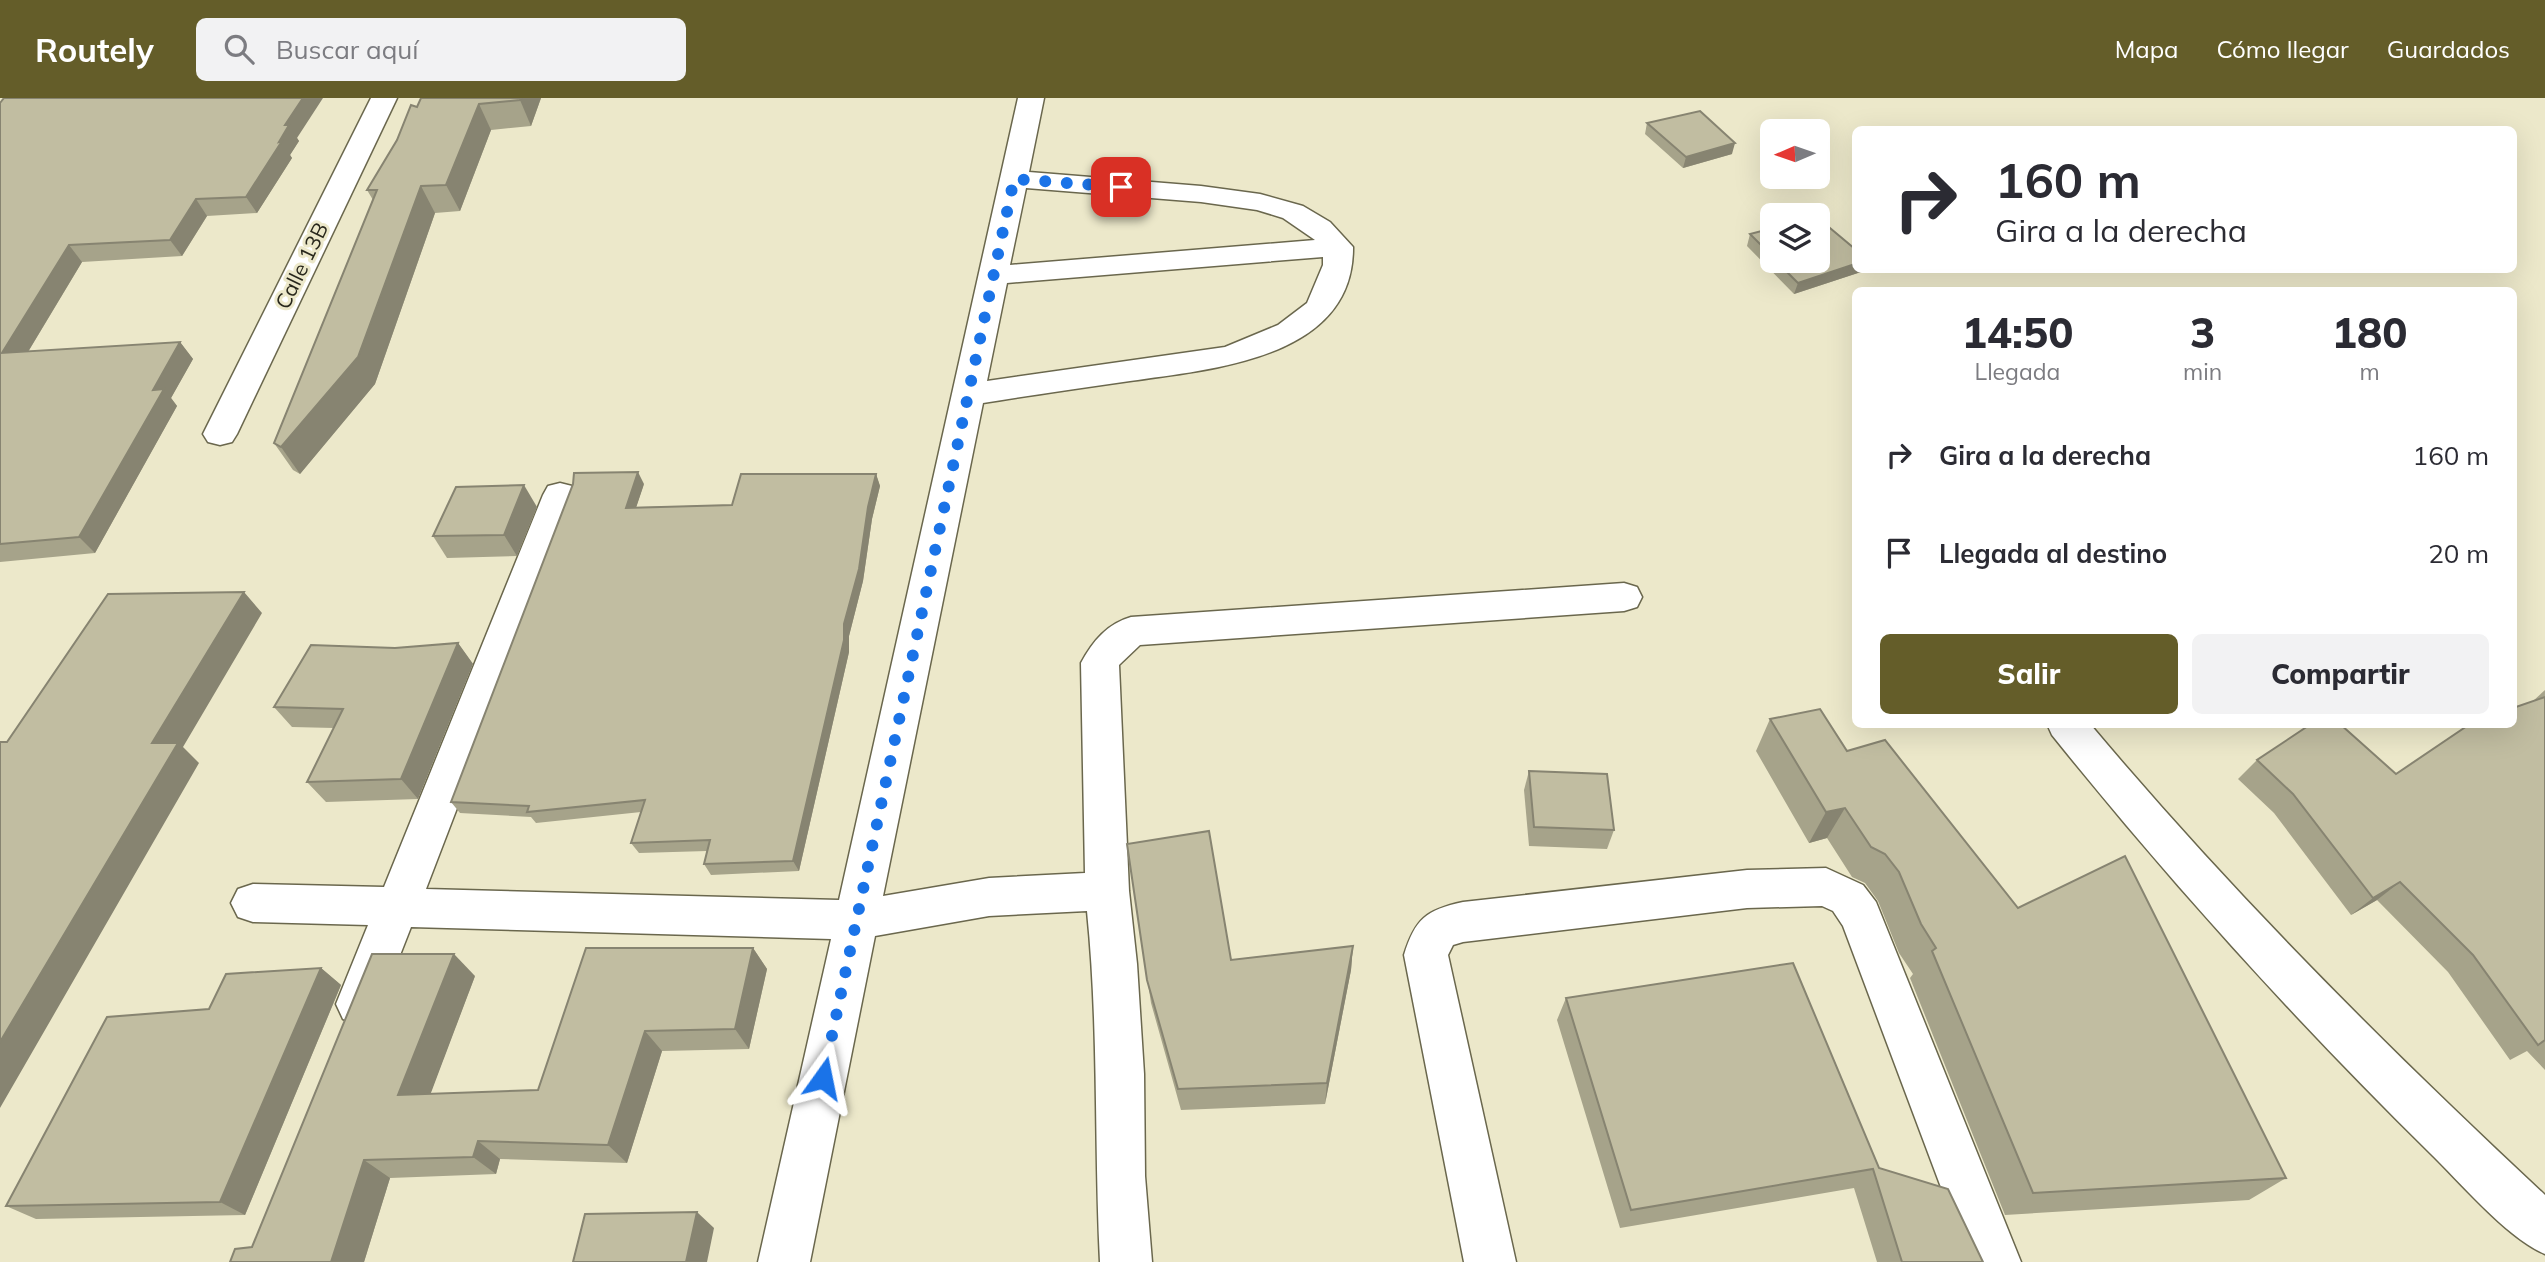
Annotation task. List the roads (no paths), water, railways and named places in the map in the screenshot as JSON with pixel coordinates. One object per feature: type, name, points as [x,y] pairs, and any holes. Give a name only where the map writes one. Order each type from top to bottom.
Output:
[{"type":"street","name":"Calle 13B","points":[[220,434],[384,98]]},
{"type":"street","points":[[784,1262],[1031,98]]},
{"type":"street","points":[[968,394],[1231,356],[1289,332],[1320,309],[1338,265],[1338,247],[1320,228],[1293,212],[1260,202],[1201,194],[1014,179]]},
{"type":"street","points":[[993,275],[1338,247]]},
{"type":"street","points":[[347,1033],[560,495]]},
{"type":"street","points":[[1126,1262],[1120,1177],[1121,1074],[1115,964],[1107,891],[1100,663],[1111,647],[1131,631],[1624,597]]},
{"type":"street","points":[[2069,728],[2129,802],[2258,947],[2448,1139],[2545,1229]]},
{"type":"street","points":[[1490,1262],[1426,955],[1431,937],[1444,926],[1489,919],[1735,891],[1826,887],[1848,898],[1861,916],[1995,1262]]},
{"type":"street","points":[[253,903],[857,920],[989,897],[1107,891]]}]
